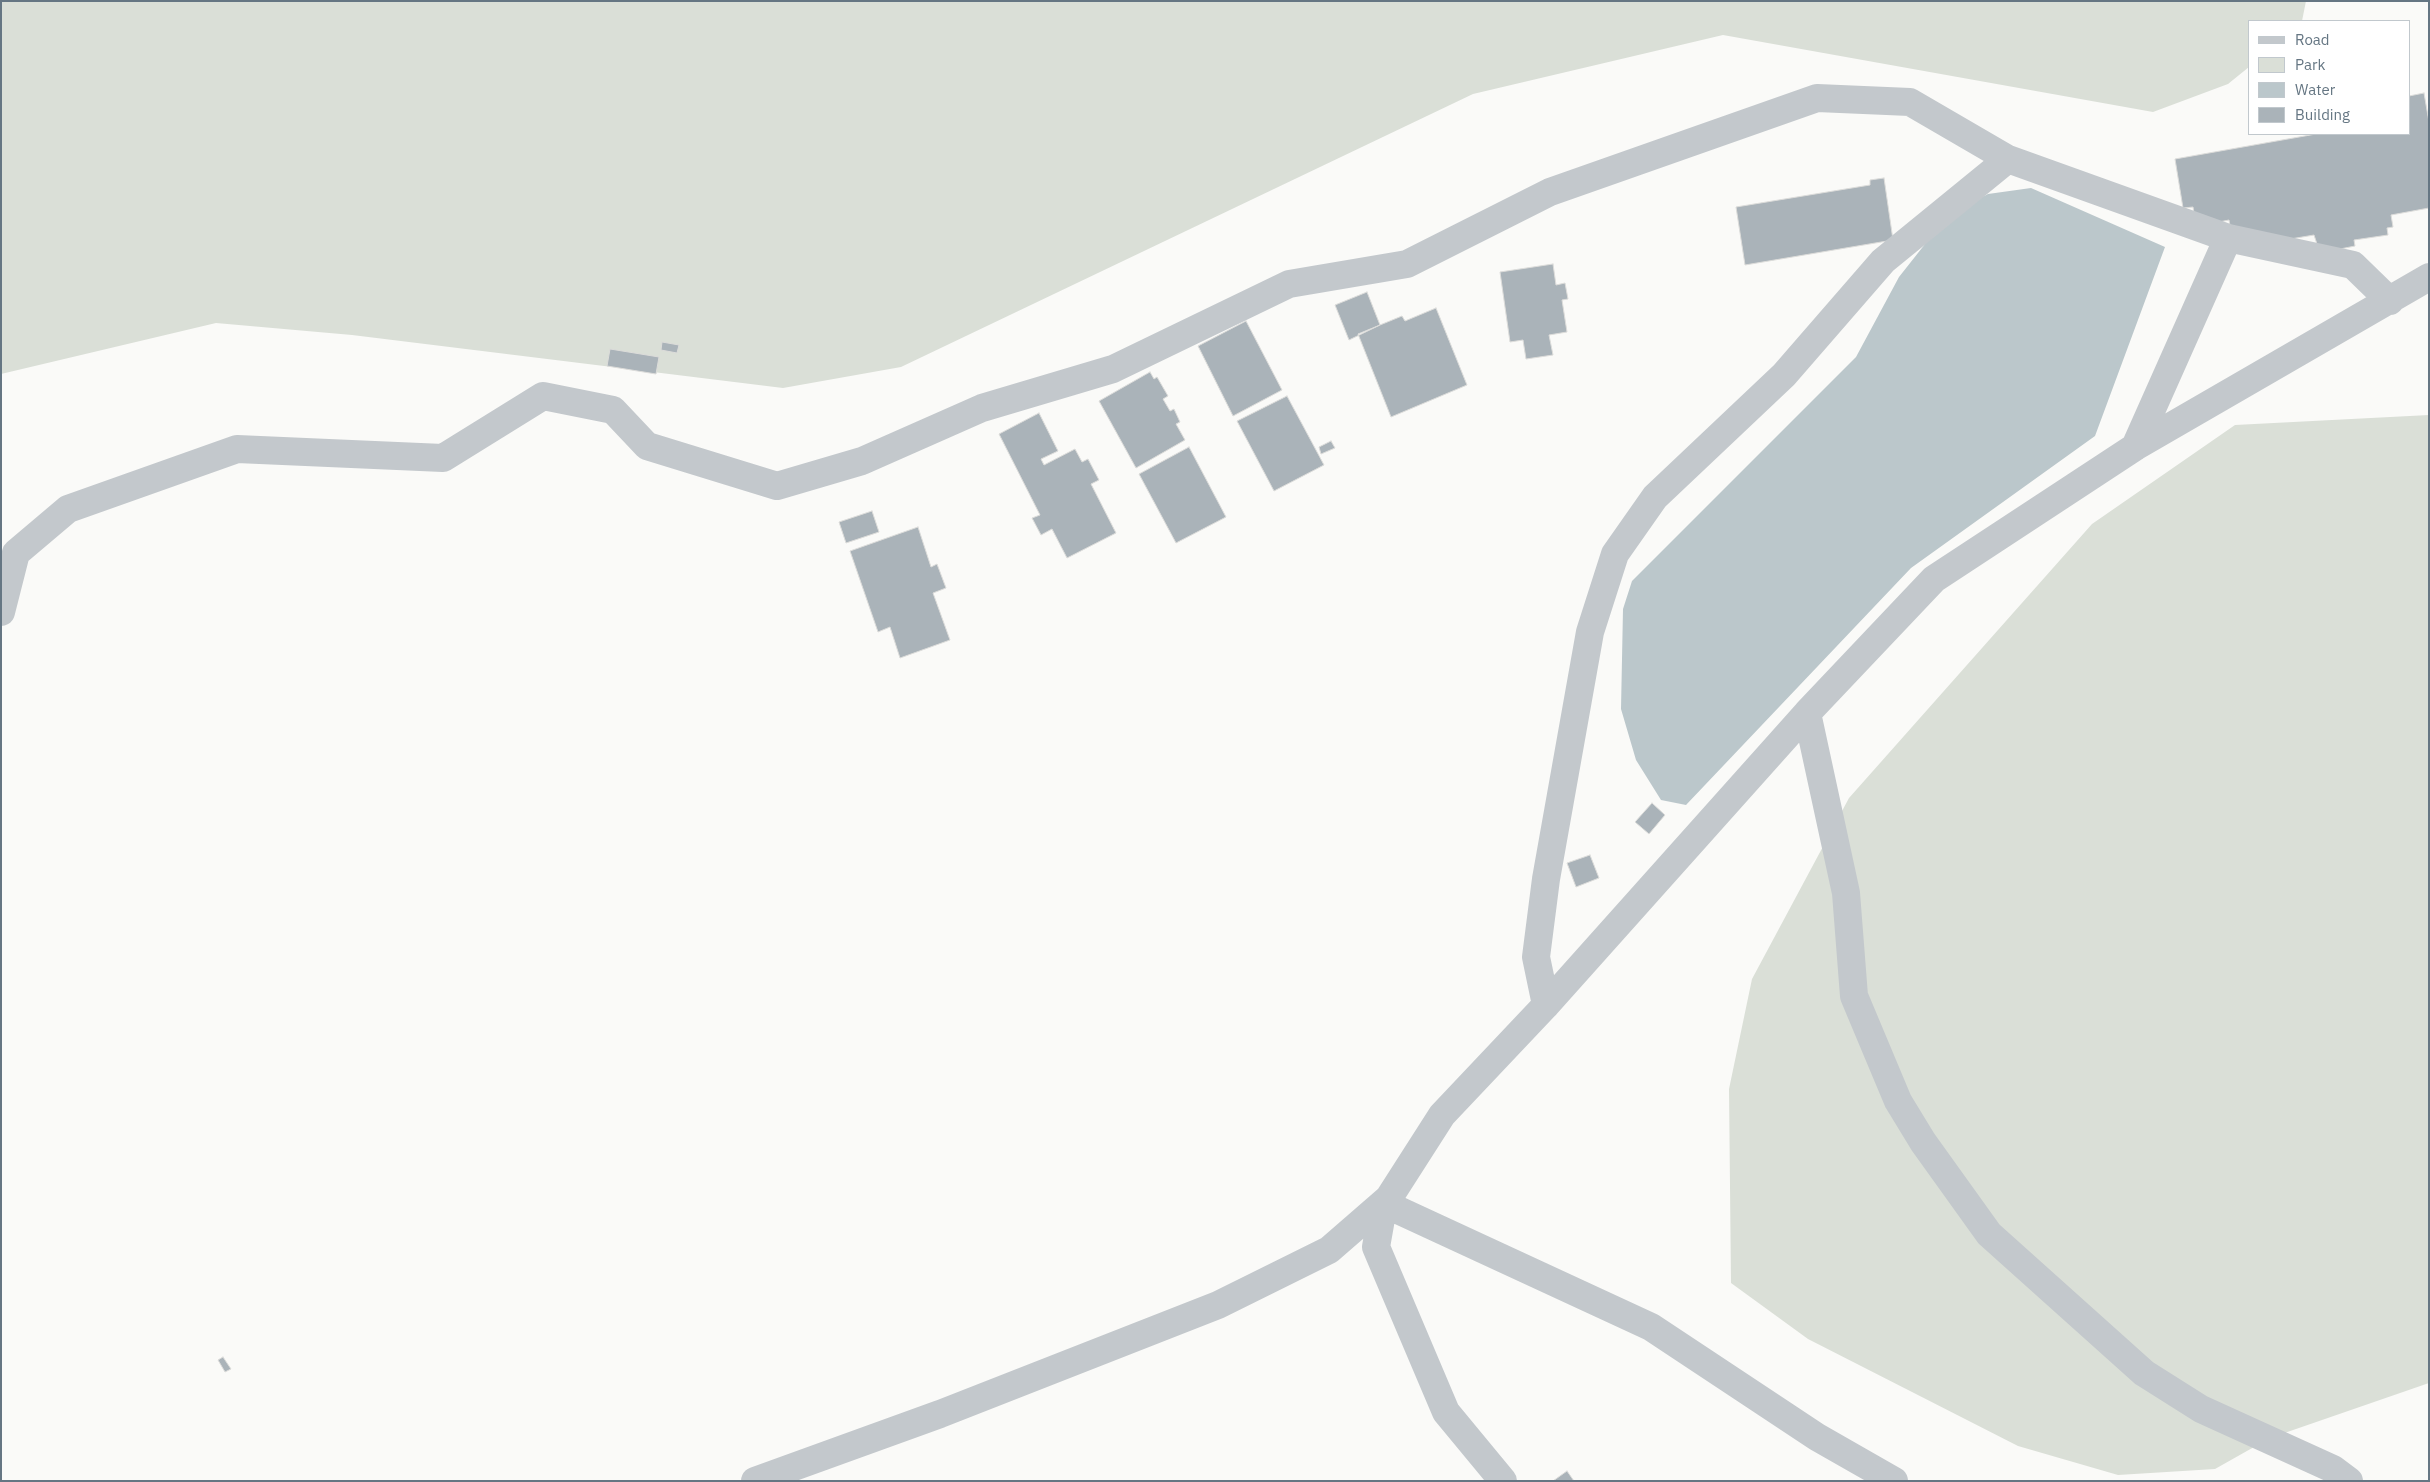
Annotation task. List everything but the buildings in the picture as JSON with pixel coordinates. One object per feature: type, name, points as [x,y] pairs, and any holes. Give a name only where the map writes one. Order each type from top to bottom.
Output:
[{"type":"street","points":[[1,612],[16,554],[68,509],[236,449],[443,458],[543,396],[613,410],[647,446],[777,486],[862,461],[982,408],[1113,369],[1289,284],[1407,264],[1550,192],[1816,98],[1910,102],[2008,159],[2228,238],[2353,265],[2390,301]]},
{"type":"street","points":[[1546,1005],[1536,957],[1546,879],[1590,632],[1615,554],[1655,497],[1784,375],[1883,261],[2008,159]]},
{"type":"street","points":[[2134,447],[2228,238]]},
{"type":"street","points":[[1503,1481],[1446,1412],[1376,1247],[1382,1213],[1388,1200],[1442,1115],[1546,1005],[1807,713],[1934,579],[2134,447],[2429,277]]},
{"type":"street","points":[[1807,713],[1846,893],[1854,996],[1898,1101],[1924,1142],[1989,1234],[2144,1373],[2201,1409],[2332,1469],[2349,1481]]},
{"type":"street","points":[[755,1481],[940,1414],[1218,1305],[1329,1250],[1388,1200]]},
{"type":"street","points":[[1388,1200],[1651,1327],[1817,1437],[1894,1481]]},
{"type":"green space","points":[[1,1],[2306,1],[2302,20],[2248,20],[2248,68],[2228,84],[2153,112],[1723,35],[1473,94],[901,367],[783,388],[352,335],[216,323],[1,374]]},
{"type":"green space","points":[[2429,415],[2429,1383],[2270,1438],[2215,1469],[2118,1475],[2018,1446],[1808,1339],[1731,1283],[1729,1089],[1752,979],[1849,798],[2092,524],[2235,425]]},
{"type":"water","points":[[2031,188],[2165,247],[2095,436],[1911,568],[1686,805],[1661,800],[1636,760],[1621,709],[1623,609],[1632,581],[1856,357],[1899,277],[1948,215],[1988,194]]}]
